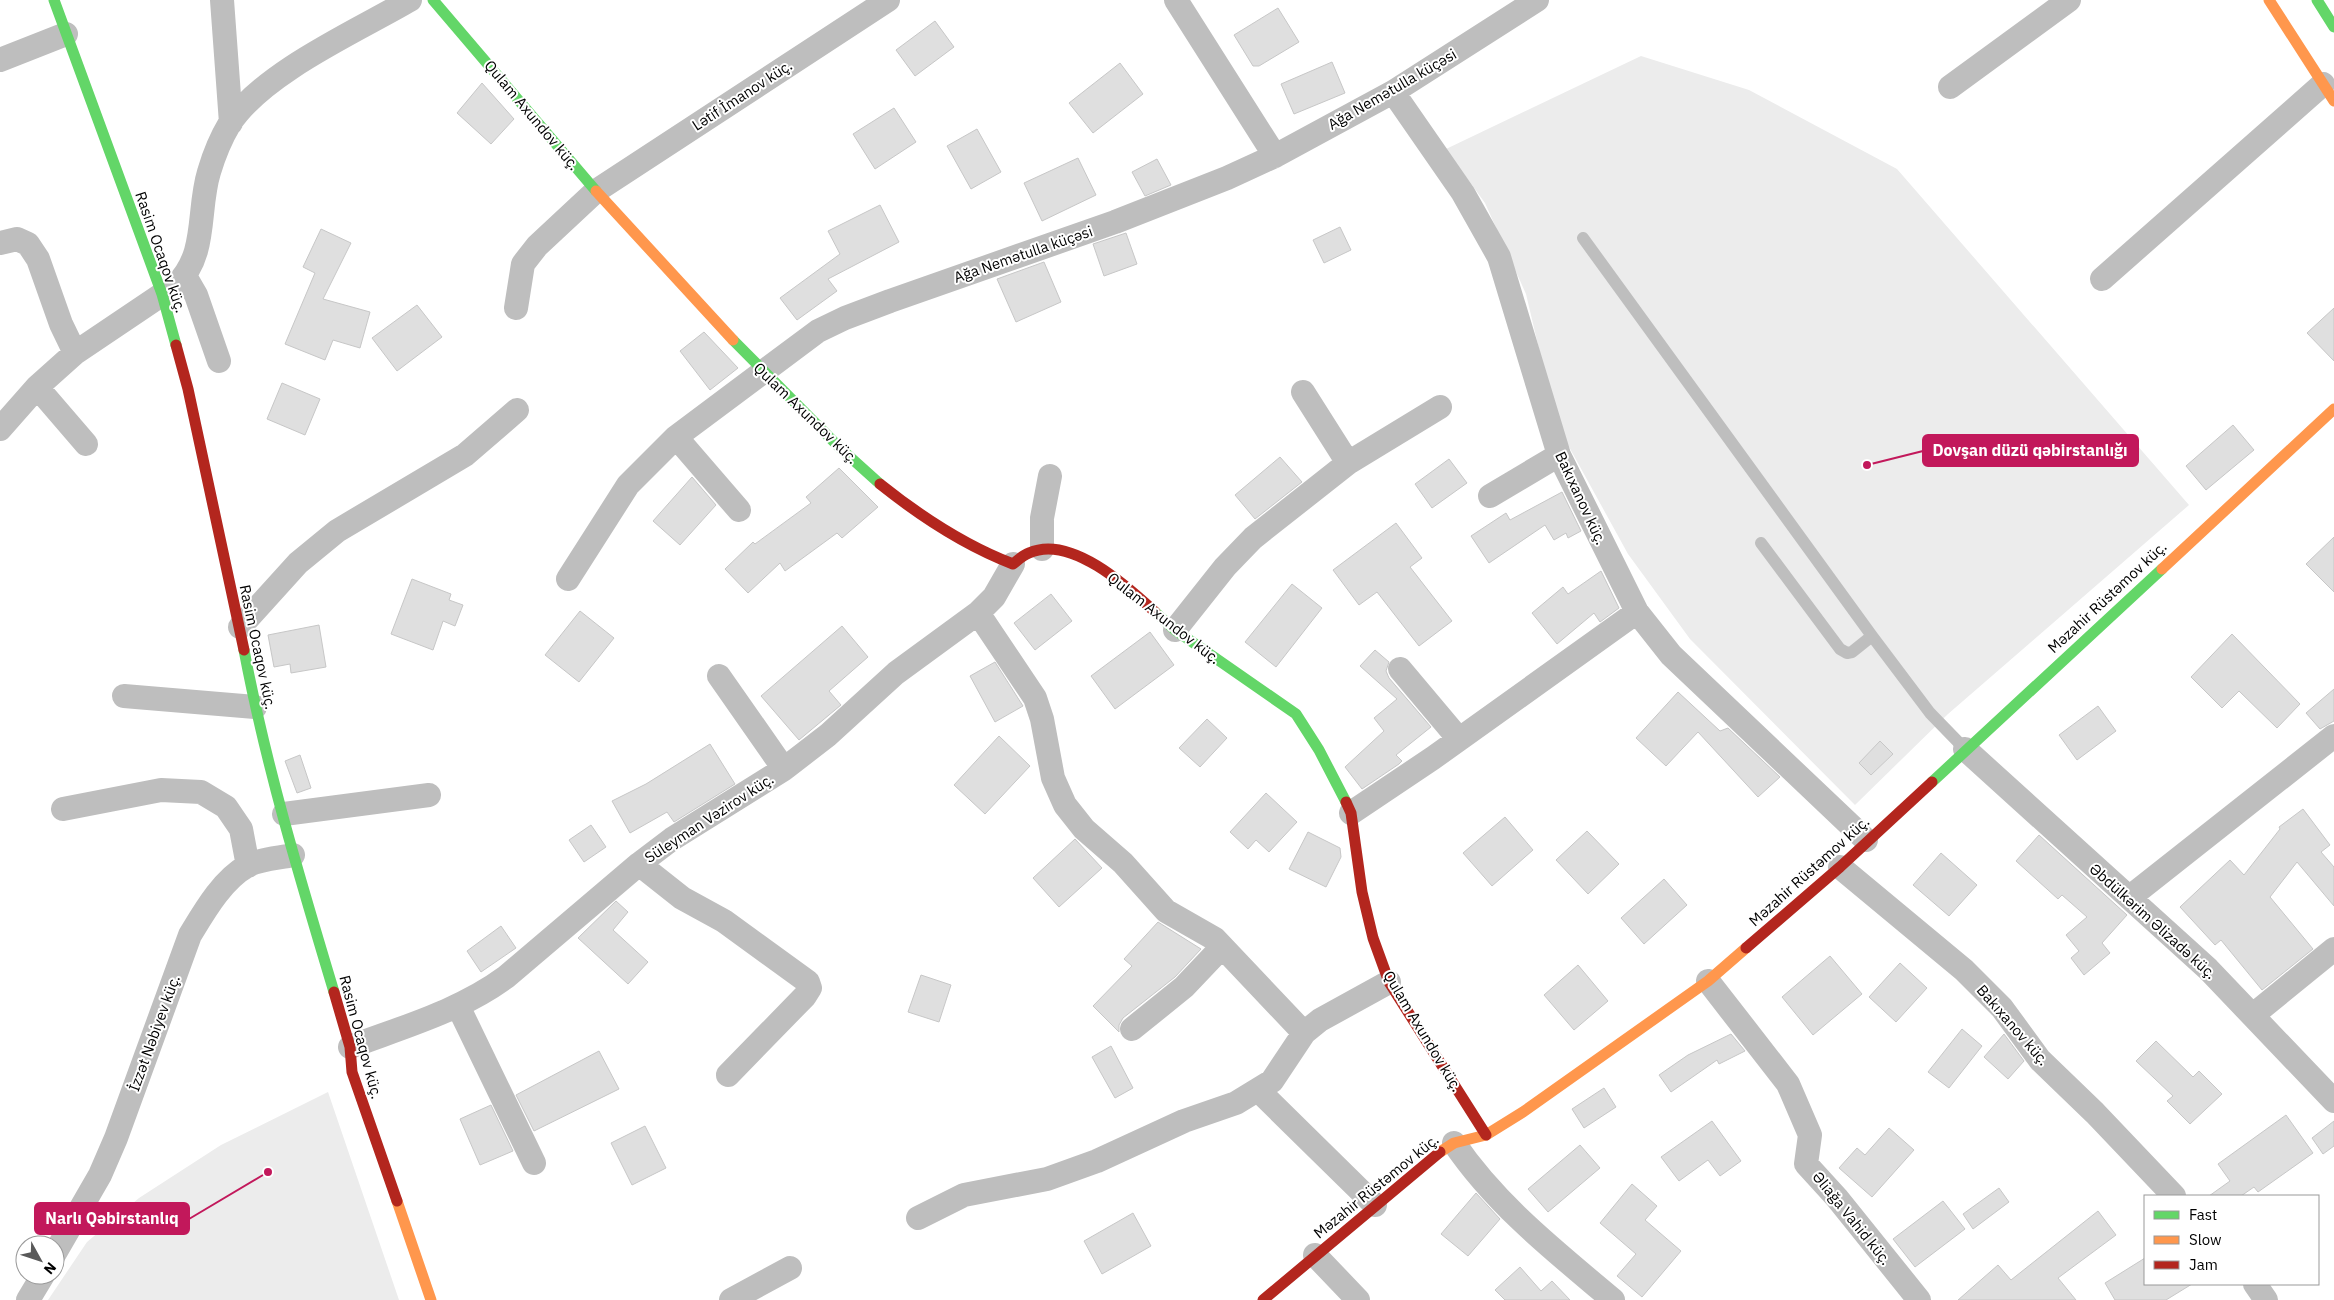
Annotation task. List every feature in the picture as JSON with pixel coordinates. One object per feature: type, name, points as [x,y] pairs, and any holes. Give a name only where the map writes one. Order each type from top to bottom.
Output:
[{"type":"main road","name":"Rasim Ocaqov küç.","points":[[54,0],[162,294],[188,389],[240,627],[254,707],[284,814],[293,855],[350,1047],[352,1072],[432,1300]]},
{"type":"main road","name":"Qulam Axundov küç.","points":[[433,0],[596,191],[762,372],[881,485],[910,507],[990,555],[1013,564]]},
{"type":"main road","points":[[2269,0],[2329,92]]},
{"type":"main road","points":[[2317,0],[2334,27]]},
{"type":"main road","name":"Məzahir Rüstəmov küç.","points":[[1263,1300],[1433,1156],[1454,1143],[1486,1135],[1548,1096],[1708,981],[1840,867],[1866,840],[2334,409]]},
{"type":"main road","name":"Qulam Axundov küç.","points":[[1042,549],[1065,551],[1082,557],[1129,588],[1176,630],[1296,714],[1319,750],[1351,814],[1362,892],[1373,938],[1390,982],[1486,1135]]},
{"type":"main road","points":[[1013,564],[1028,553],[1042,549]]},
{"type":"street","points":[[222,0],[231,123]]},
{"type":"street","points":[[0,429],[75,352],[186,276],[193,263],[201,233],[208,174],[218,148],[231,123],[253,97],[282,73],[410,0]]},
{"type":"street","name":"Lətif İmanov küç.","points":[[516,308],[523,264],[537,246],[596,191],[888,0]]},
{"type":"street","name":"Ağa Nemətulla küçəsi","points":[[568,579],[628,484],[676,437],[818,332],[845,318],[1114,222],[1227,178],[1274,156],[1393,92],[1537,0]]},
{"type":"street","points":[[1950,87],[2069,0]]},
{"type":"street","points":[[1187,4],[1274,156]]},
{"type":"street","points":[[0,60],[66,34]]},
{"type":"street","name":"Bakıxanov küç.","points":[[1393,92],[1463,193],[1499,258],[1560,455],[1637,612],[1672,655],[1866,840]]},
{"type":"street","points":[[2102,279],[2329,92]]},
{"type":"street","points":[[0,243],[17,239],[28,244],[38,259],[61,324],[75,352]]},
{"type":"street","points":[[186,276],[196,294],[219,361]]},
{"type":"street","points":[[38,388],[86,444]]},
{"type":"street","points":[[1303,392],[1348,462]]},
{"type":"street","points":[[1176,630],[1224,567],[1253,538],[1348,462],[1440,407]]},
{"type":"street","points":[[240,627],[298,563],[337,530],[465,455],[517,410]]},
{"type":"street","points":[[676,437],[740,510]]},
{"type":"street","points":[[1490,496],[1560,455]]},
{"type":"street","points":[[1042,549],[1042,518],[1050,476]]},
{"type":"street","name":"Süleyman Vəzirov küç.","points":[[350,1047],[458,1006],[484,993],[506,977],[639,864],[672,839],[784,769],[828,735],[896,672],[978,613],[994,597],[1013,564]]},
{"type":"street","points":[[1351,814],[1637,612]]},
{"type":"street","points":[[978,613],[1035,698],[1042,719],[1053,778],[1065,805],[1084,829],[1123,863],[1166,911],[1215,939],[1304,1033]]},
{"type":"street","points":[[1400,669],[1458,738]]},
{"type":"street","points":[[719,676],[784,769]]},
{"type":"street","points":[[124,696],[254,707]]},
{"type":"street","points":[[2130,897],[2334,736]]},
{"type":"street","name":"Əbdülkərim Əlizadə küç.","points":[[1965,749],[2208,969],[2334,1100]]},
{"type":"street","points":[[63,809],[161,790],[201,792],[226,807],[241,829],[248,866]]},
{"type":"street","points":[[284,814],[429,795]]},
{"type":"street","name":"İzzət Nəbiyev küç.","points":[[65,1236],[100,1175],[116,1138],[190,935],[208,906],[230,881],[248,866],[293,855]]},
{"type":"street","points":[[639,864],[682,898],[724,921],[808,982],[810,988],[806,996],[728,1075]]},
{"type":"street","name":"Bakıxanov küç.","points":[[1840,867],[1970,977],[2002,1008],[2040,1060],[2095,1112],[2173,1195]]},
{"type":"street","points":[[1132,1029],[1184,987],[1222,947]]},
{"type":"street","points":[[2253,1016],[2334,948]]},
{"type":"street","name":"Əliağa Vahid küç.","points":[[1708,981],[1788,1084],[1810,1135],[1806,1164],[1837,1198],[1919,1300]]},
{"type":"street","points":[[918,1218],[964,1195],[1048,1179],[1098,1161],[1184,1121],[1236,1103],[1259,1091],[1272,1081],[1284,1066],[1304,1033],[1320,1020],[1390,982]]},
{"type":"street","points":[[458,1006],[534,1163]]},
{"type":"street","points":[[1259,1091],[1375,1205]]},
{"type":"street","points":[[1454,1143],[1468,1163],[1530,1230],[1613,1300]]},
{"type":"street","points":[[1315,1255],[1358,1300]]},
{"type":"street","points":[[730,1300],[790,1268]]},
{"type":"street","points":[[28,1300],[37,1285]]},
{"type":"street","points":[[2256,1285],[2266,1300]]},
{"type":"lane","points":[[1583,238],[1872,636],[1930,713],[1965,749]]},
{"type":"lane","points":[[1761,543],[1840,649],[1847,653],[1852,652],[1872,636]]},
{"type":"shaded area","points":[[1641,56],[1749,90],[1897,169],[2189,505],[1948,714],[1855,805],[1690,639],[1628,554],[1557,425],[1526,294],[1485,203],[1446,149]]},
{"type":"shaded area","points":[[328,1092],[399,1300],[48,1300],[58,1285],[65,1285],[65,1275],[87,1242],[139,1198],[221,1145]]},
{"type":"building","points":[[1278,8],[1299,42],[1259,66],[1253,66],[1234,35]]},
{"type":"building","points":[[935,21],[954,47],[915,76],[896,50]]},
{"type":"building","points":[[1332,62],[1345,93],[1294,114],[1281,84]]},
{"type":"building","points":[[1120,63],[1143,94],[1093,133],[1069,103]]},
{"type":"building","points":[[482,83],[514,119],[491,144],[457,113]]},
{"type":"building","points":[[894,108],[916,142],[875,169],[853,134]]},
{"type":"building","points":[[977,129],[1001,172],[971,189],[947,146]]},
{"type":"building","points":[[1078,158],[1096,195],[1042,221],[1024,183]]},
{"type":"building","points":[[1157,159],[1171,185],[1145,196],[1132,172]]},
{"type":"building","points":[[880,205],[899,242],[828,279],[837,291],[797,320],[780,298],[840,254],[828,231]]},
{"type":"building","points":[[1340,227],[1351,250],[1324,263],[1313,240]]},
{"type":"building","points":[[321,229],[351,243],[323,299],[370,312],[360,348],[333,340],[325,360],[285,344],[315,273],[303,267]]},
{"type":"building","points":[[1126,233],[1137,264],[1104,276],[1093,244]]},
{"type":"building","points":[[1044,262],[1061,302],[1016,322],[997,279]]},
{"type":"building","points":[[417,305],[442,337],[397,371],[372,338]]},
{"type":"building","points":[[2334,308],[2334,361],[2307,333]]},
{"type":"building","points":[[704,332],[738,368],[710,390],[680,351]]},
{"type":"building","points":[[282,383],[320,399],[305,435],[267,419]]},
{"type":"building","points":[[2233,425],[2254,450],[2206,490],[2186,466]]},
{"type":"building","points":[[1280,457],[1302,482],[1255,519],[1235,495]]},
{"type":"building","points":[[1449,459],[1467,483],[1432,508],[1415,484]]},
{"type":"building","points":[[839,468],[878,507],[842,538],[837,533],[785,571],[780,563],[748,593],[725,569],[753,542],[755,544],[811,503],[806,497]]},
{"type":"building","points":[[692,477],[716,505],[680,545],[653,521]]},
{"type":"building","points":[[1562,492],[1581,531],[1568,538],[1566,533],[1554,540],[1545,525],[1489,563],[1471,536],[1506,513],[1510,520]]},
{"type":"building","points":[[1396,523],[1422,558],[1410,567],[1452,621],[1419,646],[1377,592],[1359,605],[1333,570]]},
{"type":"building","points":[[2334,537],[2334,592],[2306,564]]},
{"type":"building","points":[[1601,571],[1619,608],[1600,622],[1594,613],[1557,644],[1532,613],[1563,587],[1568,594]]},
{"type":"building","points":[[412,579],[451,594],[449,600],[463,605],[455,626],[443,621],[433,650],[391,634]]},
{"type":"building","points":[[1292,584],[1322,608],[1276,667],[1245,642]]},
{"type":"building","points":[[1051,594],[1072,621],[1035,650],[1014,623]]},
{"type":"building","points":[[580,611],[614,638],[579,682],[545,655]]},
{"type":"building","points":[[319,625],[326,667],[291,673],[290,664],[274,667],[268,635]]},
{"type":"building","points":[[842,626],[868,657],[829,691],[841,705],[799,740],[761,696]]},
{"type":"building","points":[[1150,632],[1174,665],[1115,709],[1091,676]]},
{"type":"building","points":[[2232,634],[2300,704],[2277,728],[2239,691],[2222,708],[2191,677]]},
{"type":"building","points":[[1375,650],[1389,662],[1386,671],[1389,678],[1431,727],[1396,755],[1402,761],[1399,764],[1362,789],[1345,767],[1384,731],[1374,718],[1397,699],[1360,666]]},
{"type":"building","points":[[995,662],[1023,706],[995,722],[970,676]]},
{"type":"building","points":[[2334,689],[2334,721],[2320,729],[2306,713]]},
{"type":"building","points":[[1678,692],[1720,731],[1728,728],[1780,777],[1758,797],[1698,732],[1666,766],[1636,738]]},
{"type":"building","points":[[2098,706],[2116,731],[2077,760],[2059,735]]},
{"type":"building","points":[[1207,719],[1227,738],[1200,767],[1179,748]]},
{"type":"building","points":[[999,736],[1030,766],[985,814],[954,785]]},
{"type":"building","points":[[1880,741],[1893,754],[1871,775],[1859,763]]},
{"type":"building","points":[[710,744],[735,784],[674,822],[667,812],[630,833],[612,801],[646,784]]},
{"type":"building","points":[[300,755],[311,788],[297,793],[285,761]]},
{"type":"building","points":[[1266,793],[1297,822],[1269,852],[1256,840],[1248,849],[1230,832]]},
{"type":"building","points":[[2303,809],[2330,845],[2321,852],[2334,867],[2334,906],[2297,862],[2270,897],[2313,949],[2262,990],[2221,940],[2215,945],[2180,907],[2230,860],[2244,875],[2280,829],[2279,827]]},
{"type":"building","points":[[1505,817],[1533,850],[1492,886],[1463,853]]},
{"type":"building","points":[[591,825],[606,847],[584,862],[569,840]]},
{"type":"building","points":[[1587,831],[1619,864],[1588,894],[1556,860]]},
{"type":"building","points":[[1308,832],[1340,848],[1341,857],[1326,887],[1289,869]]},
{"type":"building","points":[[2039,835],[2127,915],[2102,943],[2110,953],[2084,975],[2071,958],[2079,951],[2066,935],[2087,917],[2062,895],[2058,899],[2016,861]]},
{"type":"building","points":[[1075,839],[1102,868],[1059,907],[1033,878]]},
{"type":"building","points":[[1941,853],[1977,885],[1949,916],[1913,885]]},
{"type":"building","points":[[1664,879],[1687,905],[1644,944],[1621,918]]},
{"type":"building","points":[[616,901],[628,912],[613,930],[648,962],[628,984],[578,938]]},
{"type":"building","points":[[1158,922],[1201,949],[1175,977],[1123,1018],[1119,1025],[1119,1032],[1093,1006],[1132,966],[1124,959]]},
{"type":"building","points":[[501,926],[516,948],[481,972],[467,951]]},
{"type":"building","points":[[1830,956],[1862,994],[1813,1035],[1782,997]]},
{"type":"building","points":[[1900,963],[1927,988],[1896,1022],[1869,997]]},
{"type":"building","points":[[1578,965],[1608,1001],[1574,1030],[1544,995]]},
{"type":"building","points":[[921,975],[951,985],[939,1022],[908,1012]]},
{"type":"building","points":[[1962,1029],[1982,1046],[1949,1088],[1928,1072]]},
{"type":"building","points":[[1731,1034],[1745,1051],[1719,1064],[1717,1060],[1671,1092],[1659,1075],[1688,1055]]},
{"type":"building","points":[[2004,1034],[2024,1061],[2008,1079],[1984,1057]]},
{"type":"building","points":[[2156,1041],[2193,1077],[2199,1071],[2222,1094],[2190,1124],[2167,1101],[2173,1096],[2136,1061]]},
{"type":"building","points":[[1111,1046],[1133,1088],[1115,1098],[1092,1057]]},
{"type":"building","points":[[599,1051],[619,1089],[534,1131],[516,1095]]},
{"type":"building","points":[[1604,1088],[1616,1107],[1584,1128],[1572,1109]]},
{"type":"building","points":[[491,1105],[513,1151],[480,1165],[460,1119]]},
{"type":"building","points":[[2286,1115],[2313,1153],[2258,1192],[2254,1187],[2242,1195],[2210,1195],[2230,1181],[2218,1164]]},
{"type":"building","points":[[1712,1121],[1741,1161],[1720,1176],[1708,1160],[1679,1181],[1661,1157]]},
{"type":"building","points":[[2334,1121],[2334,1146],[2323,1154],[2312,1138]]},
{"type":"building","points":[[645,1126],[666,1168],[632,1185],[611,1143]]},
{"type":"building","points":[[1889,1128],[1914,1150],[1872,1197],[1839,1168],[1857,1148],[1865,1155]]},
{"type":"building","points":[[1580,1145],[1600,1168],[1548,1212],[1528,1189]]},
{"type":"building","points":[[1632,1184],[1657,1206],[1645,1220],[1681,1251],[1642,1297],[1617,1276],[1636,1254],[1600,1223]]},
{"type":"building","points":[[1999,1188],[2009,1202],[1973,1229],[1963,1214]]},
{"type":"building","points":[[1476,1193],[1500,1219],[1468,1256],[1441,1234]]},
{"type":"building","points":[[1943,1201],[1965,1229],[1915,1267],[1893,1239]]},
{"type":"building","points":[[2098,1211],[2116,1235],[2058,1278],[2076,1300],[1958,1300],[1998,1265],[2011,1280]]},
{"type":"building","points":[[1133,1213],[1151,1246],[1102,1274],[1084,1241]]},
{"type":"building","points":[[2144,1259],[2144,1285],[2190,1285],[2166,1300],[2115,1300],[2105,1283]]},
{"type":"building","points":[[1520,1267],[1541,1291],[1552,1281],[1570,1300],[1505,1300],[1495,1290]]},
{"type":"traffic: fast","points":[[54,0],[162,294],[176,345]]},
{"type":"traffic: fast","points":[[433,0],[596,191]]},
{"type":"traffic: fast","points":[[2317,0],[2334,27]]},
{"type":"traffic: fast","points":[[733,340],[840,448],[880,484]]},
{"type":"traffic: fast","points":[[1932,782],[2162,569]]},
{"type":"traffic: fast","points":[[1155,612],[1175,630],[1296,714],[1319,750],[1346,802]]},
{"type":"traffic: fast","points":[[244,650],[273,779],[296,865],[334,992]]},
{"type":"traffic: slow","points":[[2269,0],[2334,101]]},
{"type":"traffic: slow","points":[[596,191],[733,340]]},
{"type":"traffic: slow","points":[[2162,569],[2334,409]]},
{"type":"traffic: slow","points":[[1440,1152],[1454,1143],[1486,1135],[1523,1112],[1708,981],[1746,948]]},
{"type":"traffic: slow","points":[[397,1201],[431,1300]]},
{"type":"traffic: jam","points":[[176,345],[188,389],[244,650]]},
{"type":"traffic: jam","points":[[880,484],[944,529],[995,557],[1013,564],[1027,554],[1045,549],[1080,556],[1114,577],[1155,612]]},
{"type":"traffic: jam","points":[[1746,948],[1840,867],[1932,782]]},
{"type":"traffic: jam","points":[[1346,802],[1351,813],[1362,892],[1373,938],[1389,982],[1486,1135]]},
{"type":"traffic: jam","points":[[334,992],[350,1047],[352,1072],[397,1201]]},
{"type":"traffic: jam","points":[[1263,1300],[1440,1152]]},
{"type":"place","name":"Dovşan düzü qəbirstanlığı","points":[[1867,465]]},
{"type":"place","name":"Narlı Qəbirstanlıq","points":[[268,1172]]}]
